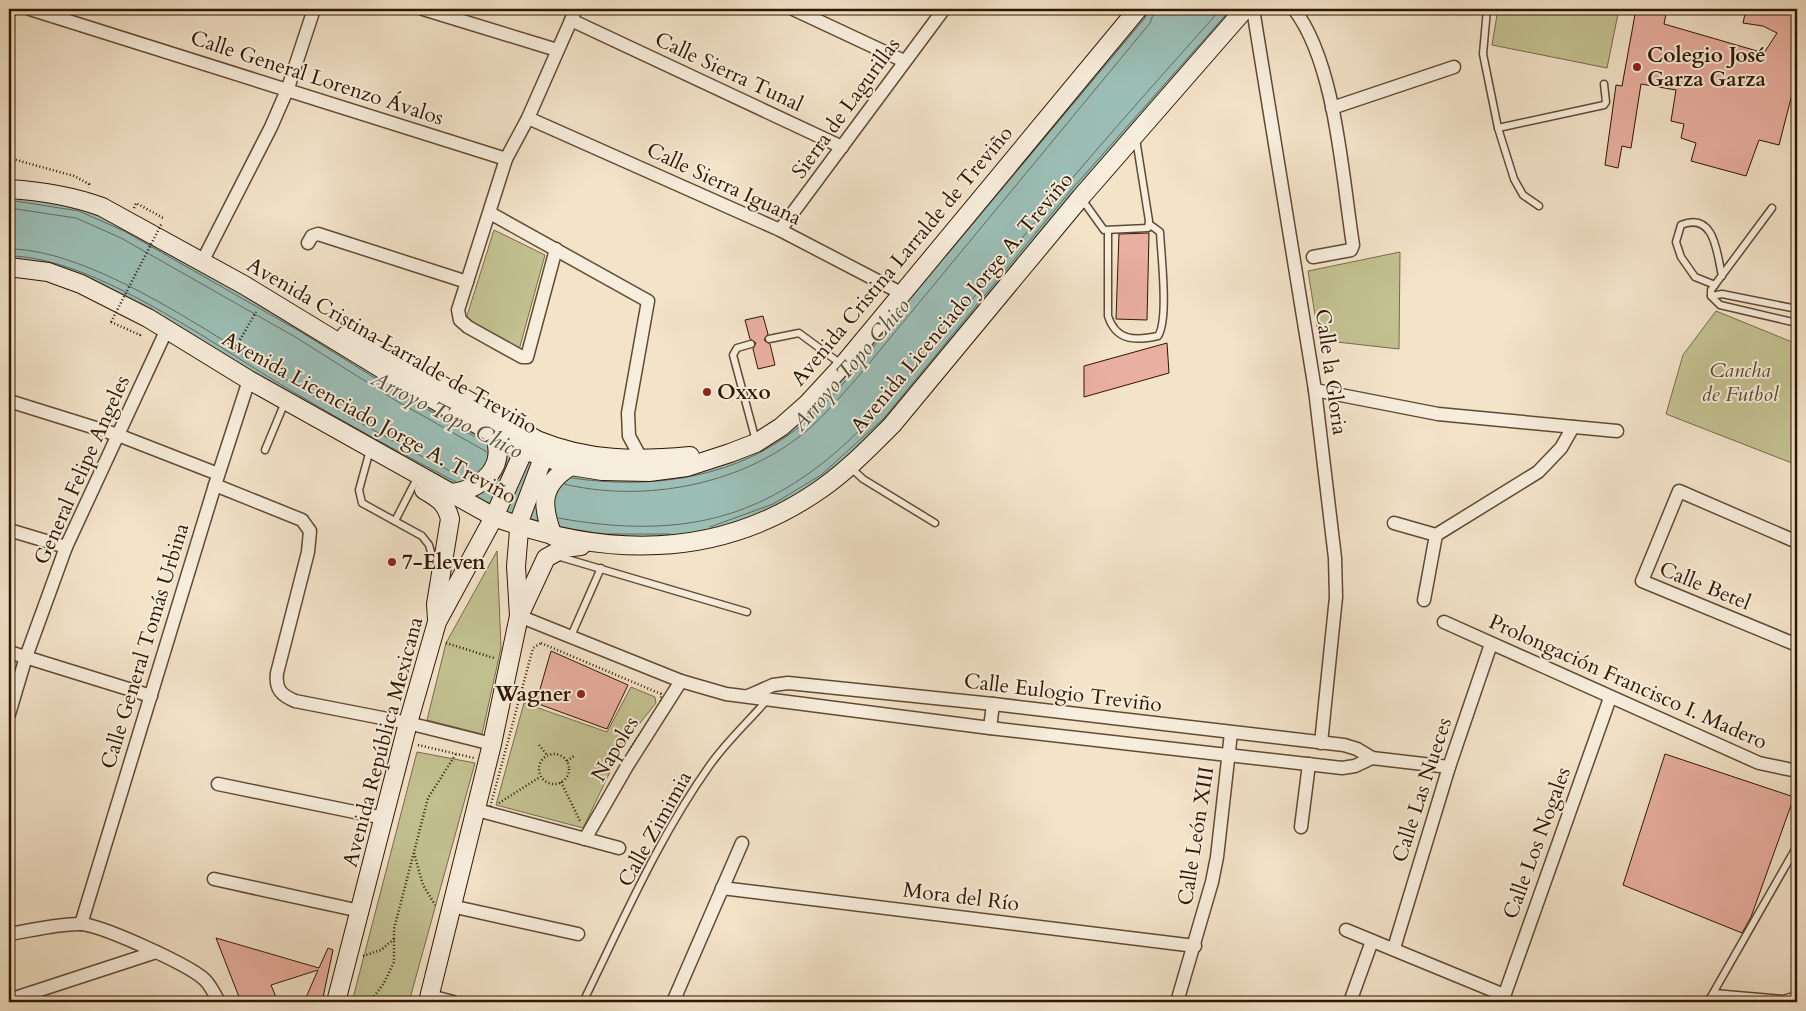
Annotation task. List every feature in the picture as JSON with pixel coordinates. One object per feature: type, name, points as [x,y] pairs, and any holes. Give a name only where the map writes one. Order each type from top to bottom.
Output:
[{"type":"main road","name":"Avenida Cristina Larralde de Treviño","points":[[9,189],[82,200],[129,221],[307,322],[495,439],[541,462],[566,469],[602,471],[649,472],[687,467],[756,442],[782,427],[807,404],[843,366],[901,293],[1138,9]]},
{"type":"main road","name":"Avenida Licenciado Jorge A. Treviño","points":[[9,267],[48,272],[81,284],[168,329],[249,380],[370,449],[400,465],[520,519],[553,536],[599,544],[654,546],[708,540],[778,515],[815,493],[850,466],[892,425],[1080,197],[1244,9]]},
{"type":"main road","points":[[307,322],[336,330],[396,359],[544,443],[584,456],[642,460],[730,453]]},
{"type":"main road","points":[[460,492],[486,480],[495,463],[495,439]]},
{"type":"main road","name":"Avenida República Mexicana","points":[[336,1002],[408,723],[437,622],[497,510],[523,454]]},
{"type":"main road","points":[[519,616],[516,566],[520,519],[541,462]]},
{"type":"main road","points":[[400,465],[414,484],[441,500],[448,508],[450,519],[436,604],[437,622]]},
{"type":"main road","points":[[553,536],[546,517],[546,494],[552,480],[566,469]]},
{"type":"main road","points":[[429,999],[445,909],[483,809],[492,744],[519,616],[546,558],[564,548],[599,544]]},
{"type":"street","name":"Calle General Lorenzo Ávalos","points":[[30,9],[288,88],[506,159]]},
{"type":"street","points":[[202,262],[246,179],[288,88],[314,9]]},
{"type":"street","points":[[423,9],[558,50]]},
{"type":"street","points":[[793,9],[904,61]]},
{"type":"street","name":"Sierra de Lagurillas","points":[[780,230],[944,9]]},
{"type":"street","name":"Calle la Gloria","points":[[1253,9],[1315,390],[1336,584],[1321,743]]},
{"type":"street","points":[[1294,9],[1312,38],[1318,53],[1332,108],[1353,247],[1350,250],[1313,256]]},
{"type":"street","points":[[556,249],[527,356],[522,357],[483,336],[460,320],[458,310],[506,159],[528,118],[574,14]]},
{"type":"street","name":"Calle Sierra Tunal","points":[[574,14],[842,147]]},
{"type":"street","points":[[1332,108],[1454,67]]},
{"type":"street","name":"Calle Sierra Iguana","points":[[528,118],[780,230],[901,293]]},
{"type":"street","points":[[490,214],[648,301],[628,413],[629,436],[642,460]]},
{"type":"street","points":[[308,243],[312,236],[318,234],[467,282]]},
{"type":"street","name":"General Felipe Angeles","points":[[9,714],[26,657],[66,547],[168,329]]},
{"type":"street","name":"Calle General Tomás Urbina","points":[[81,924],[216,480],[249,380]]},
{"type":"street","points":[[1315,390],[1428,413],[1617,431]]},
{"type":"street","points":[[9,401],[118,435],[302,520],[310,531],[308,552],[277,673],[276,681],[280,693],[295,701],[408,723],[492,744]]},
{"type":"street","points":[[1394,523],[1436,535],[1538,472],[1561,448],[1573,427]]},
{"type":"street","name":"Calle Betel","points":[[1797,542],[1679,491],[1642,581],[1797,645]]},
{"type":"street","points":[[9,530],[66,547]]},
{"type":"street","points":[[1424,600],[1436,535]]},
{"type":"street","name":"Calle Eulogio Treviño","points":[[519,616],[681,680],[726,694],[990,728],[1349,768],[1372,758]]},
{"type":"street","name":"Prolongación Francisco I. Madero","points":[[1444,622],[1759,764],[1797,771]]},
{"type":"street","name":"Calle Las Nueces","points":[[1394,948],[1449,767],[1491,644]]},
{"type":"street","points":[[9,652],[151,696]]},
{"type":"street","name":"Napoles","points":[[586,836],[681,680]]},
{"type":"street","name":"Calle Eulogio Treviño","points":[[748,696],[773,685],[788,684],[993,704],[1352,747],[1372,758],[1449,767]]},
{"type":"street","name":"Calle Los Nogales","points":[[1503,999],[1610,698]]},
{"type":"street","points":[[990,728],[993,704]]},
{"type":"street","name":"Calle León XIII","points":[[1177,1002],[1195,946],[1217,857],[1231,733]]},
{"type":"street","points":[[1301,827],[1309,764]]},
{"type":"street","points":[[218,784],[384,818]]},
{"type":"street","points":[[483,809],[586,836],[619,848]]},
{"type":"street","points":[[672,1002],[742,842]]},
{"type":"street","points":[[214,879],[360,911]]},
{"type":"street","name":"Mora del Río","points":[[722,888],[1195,946]]},
{"type":"street","points":[[445,909],[578,934]]},
{"type":"street","points":[[9,934],[81,924],[156,952],[199,975],[205,980],[219,1002]]},
{"type":"street","points":[[1346,930],[1394,948],[1503,999]]},
{"type":"street","points":[[1350,1002],[1372,941]]},
{"type":"street","points":[[9,1000],[156,952]]},
{"type":"street","points":[[429,999],[453,1002]]},
{"type":"lane","points":[[1487,9],[1482,54],[1498,128],[1514,179],[1522,195],[1539,206]]},
{"type":"lane","points":[[1498,128],[1604,105],[1606,102],[1604,84]]},
{"type":"lane","points":[[1080,197],[1102,229],[1108,231],[1146,229],[1149,224],[1135,134]]},
{"type":"lane","points":[[1772,208],[1711,290],[1711,296],[1720,304],[1797,324]]},
{"type":"lane","points":[[1715,285],[1696,277],[1681,257],[1676,242],[1681,226],[1690,222],[1700,224],[1713,235],[1722,276]]},
{"type":"lane","points":[[1108,231],[1108,316],[1111,328],[1120,336],[1139,339],[1158,336],[1162,330],[1163,290],[1160,232],[1149,224]]},
{"type":"lane","points":[[1711,296],[1722,294],[1797,309]]},
{"type":"lane","points":[[769,339],[799,333],[843,366]]},
{"type":"lane","points":[[752,344],[737,348],[734,355],[756,442]]},
{"type":"lane","points":[[265,450],[285,401]]},
{"type":"lane","points":[[370,449],[359,490],[362,503],[422,536],[433,555],[439,584]]},
{"type":"lane","points":[[850,466],[863,479],[935,523]]},
{"type":"lane","points":[[394,521],[414,484]]},
{"type":"lane","points":[[551,554],[747,612]]},
{"type":"lane","points":[[571,636],[600,568]]},
{"type":"lane","name":"Calle Zimimia","points":[[583,1002],[658,852],[689,799],[709,766],[727,743],[768,699],[773,685]]},
{"type":"lane","points":[[1708,1002],[1797,846]]},
{"type":"lane","points":[[1714,993],[1783,999],[1797,995]]},
{"type":"path","points":[[9,32],[17,9]]},
{"type":"path","points":[[9,158],[74,176],[89,184],[82,200]]},
{"type":"path","points":[[136,203],[165,219]]},
{"type":"path","points":[[140,335],[111,322],[162,223]]},
{"type":"path","points":[[230,356],[257,312]]},
{"type":"path","points":[[441,641],[496,658]]},
{"type":"path","points":[[483,809],[533,648],[541,643],[661,694],[661,705],[632,746],[586,836]]},
{"type":"path","points":[[413,744],[481,759]]},
{"type":"path","points":[[540,745],[547,755]]},
{"type":"path","points":[[370,1002],[384,983],[394,962],[394,930],[428,798],[456,754]]},
{"type":"path","points":[[540,777],[540,762],[547,755],[556,754],[567,761]]},
{"type":"path","points":[[567,761],[574,756]]},
{"type":"path","points":[[540,777],[552,784],[561,782],[568,775],[567,761]]},
{"type":"path","points":[[483,809],[540,777]]},
{"type":"path","points":[[561,782],[586,836]]},
{"type":"path","points":[[483,809],[586,836]]},
{"type":"path","points":[[414,852],[423,885],[445,909]]},
{"type":"path","points":[[358,957],[369,956],[381,950],[394,939]]},
{"type":"green space","points":[[1498,9],[1619,9],[1607,68],[1492,45]]},
{"type":"green space","points":[[494,230],[545,255],[519,350],[465,322]]},
{"type":"green space","points":[[1400,252],[1399,349],[1319,340],[1308,271]]},
{"type":"green space","name":"Cancha de Futbol","points":[[1716,311],[1797,344],[1797,465],[1666,414],[1683,355]]},
{"type":"green space","points":[[497,551],[501,648],[482,734],[427,720],[446,643]]},
{"type":"green space","points":[[631,687],[655,697],[656,703],[624,743],[583,828],[496,805],[524,703],[607,732]]},
{"type":"green space","points":[[417,752],[475,763],[409,1002],[352,1002]]},
{"type":"water","name":"Arroyo Topo Chico","points":[[1138,9],[1246,9],[892,425],[778,515],[671,545],[519,526],[81,284],[9,267],[9,189],[82,200],[405,383],[649,472],[781,427]]},
{"type":"building","points":[[1636,9],[1667,9],[1664,24],[1764,53],[1777,33],[1763,26],[1743,23],[1746,9],[1797,9],[1797,75],[1779,145],[1759,140],[1746,176],[1691,161],[1696,143],[1681,138],[1684,124],[1671,121],[1676,90],[1641,84],[1631,148],[1622,146],[1618,168],[1605,165],[1616,85],[1622,86]]},
{"type":"building","points":[[1149,233],[1147,320],[1116,319],[1119,234]]},
{"type":"building","name":"Oxxo","points":[[763,316],[768,334],[764,340],[770,344],[775,365],[758,369],[753,349],[756,343],[750,339],[745,320]]},
{"type":"building","points":[[1167,343],[1169,373],[1084,397],[1084,366]]},
{"type":"building","name":"Wagner","points":[[551,651],[628,685],[607,729],[536,703]]},
{"type":"building","points":[[1665,754],[1794,797],[1751,917],[1742,933],[1623,885]]},
{"type":"building","points":[[216,938],[319,968],[328,948],[333,950],[322,1002],[304,1002],[318,970],[271,985],[278,1002],[241,1002]]},
{"type":"place","name":"Colegio José Garza Garza","points":[[1637,67]]},
{"type":"place","name":"Oxxo","points":[[707,392]]},
{"type":"place","name":"7-Eleven","points":[[392,562]]},
{"type":"place","name":"Wagner","points":[[581,694]]}]
